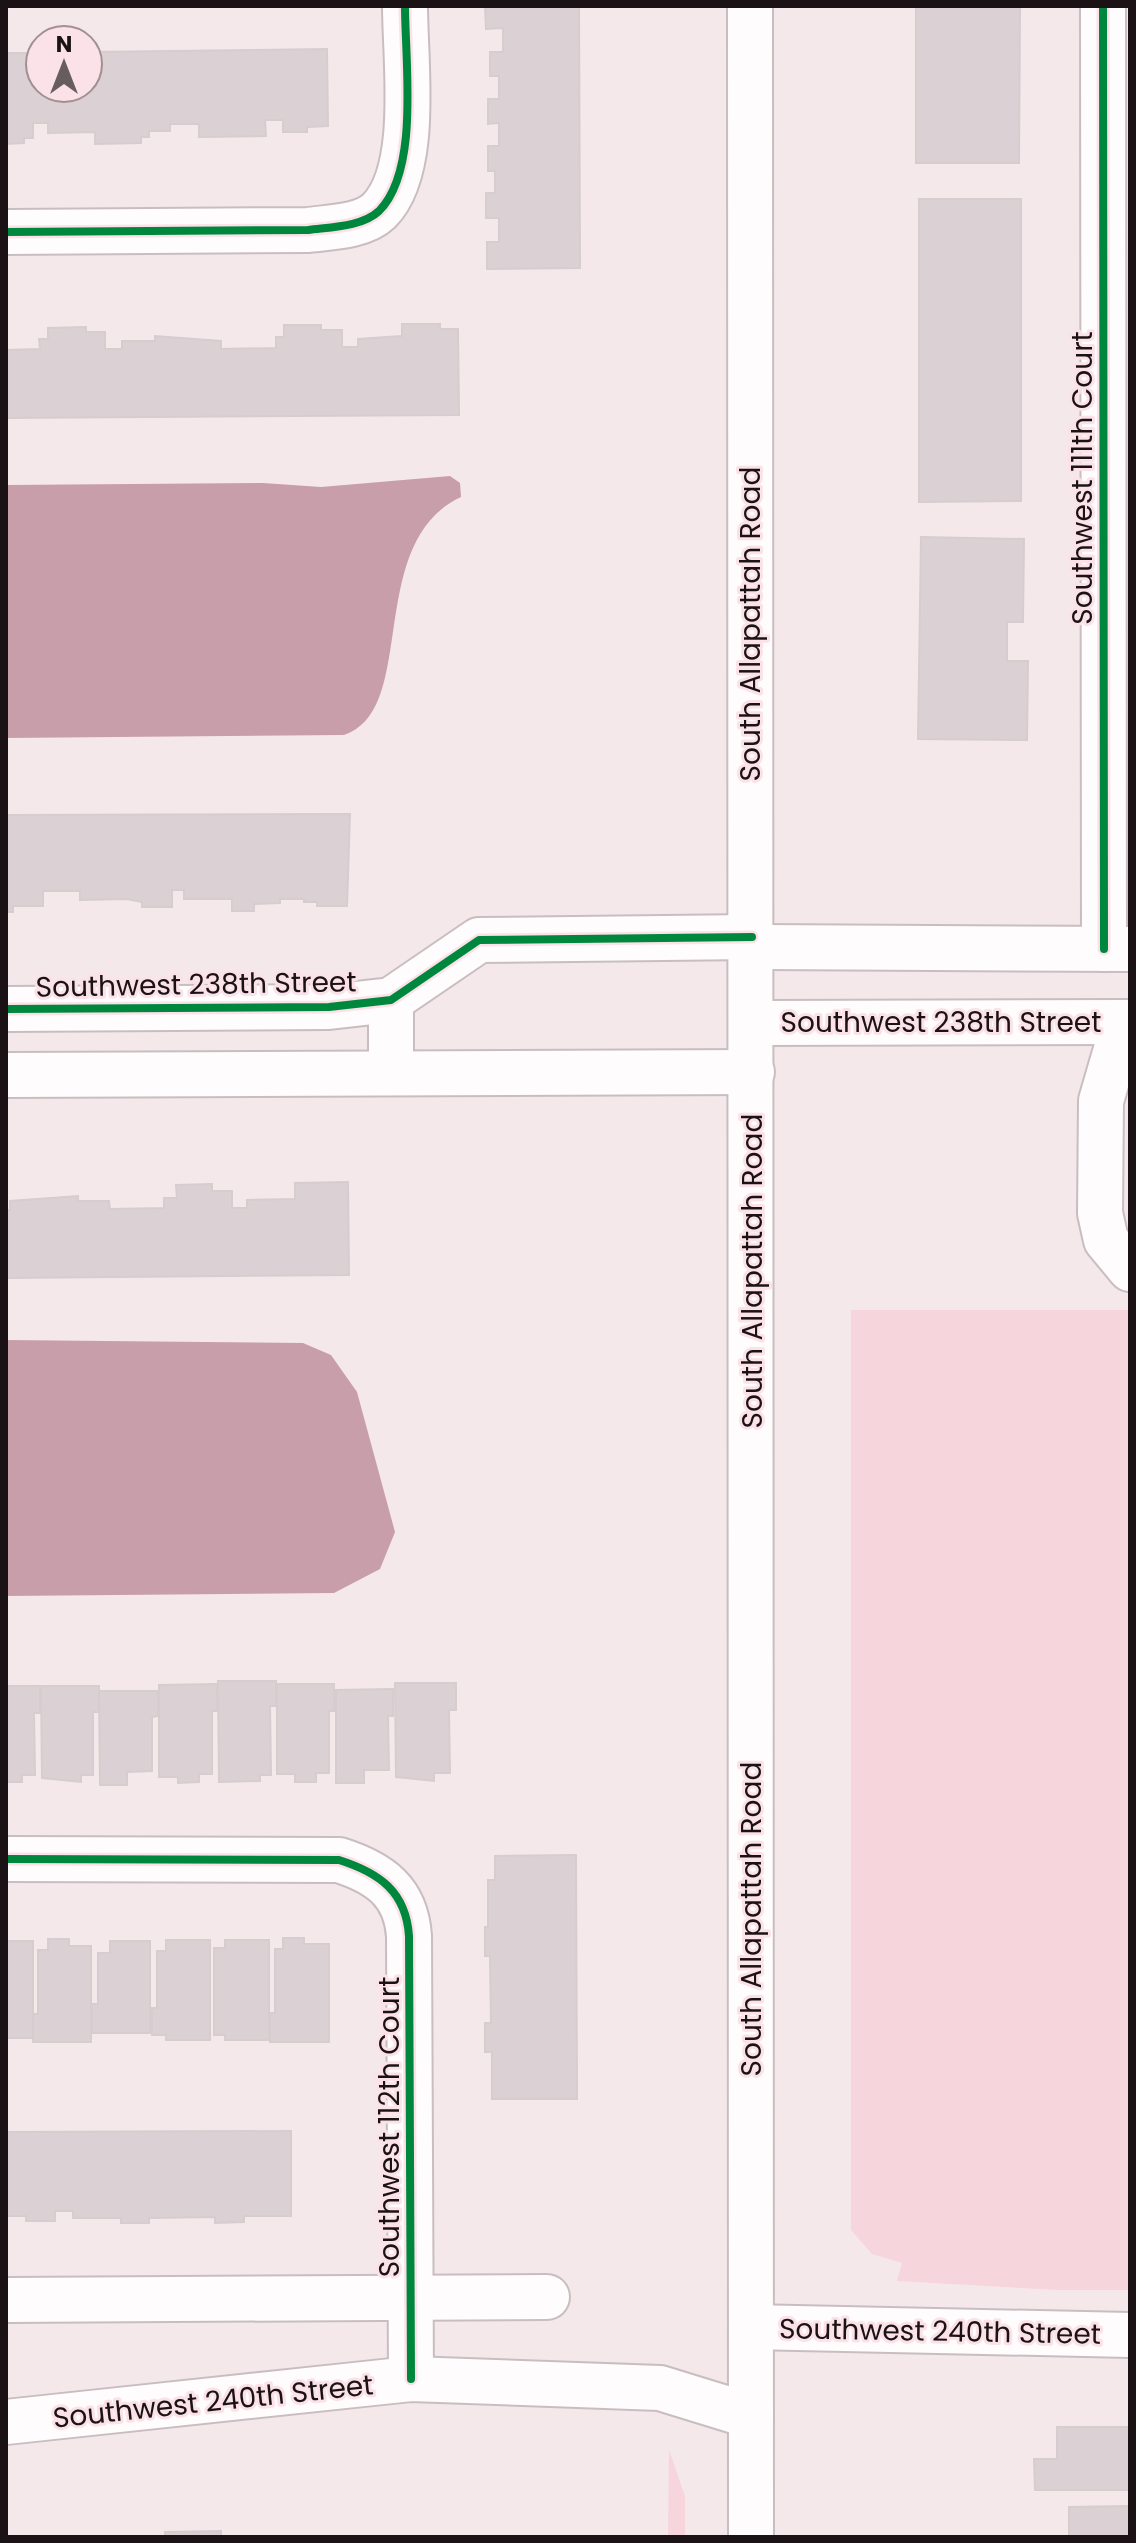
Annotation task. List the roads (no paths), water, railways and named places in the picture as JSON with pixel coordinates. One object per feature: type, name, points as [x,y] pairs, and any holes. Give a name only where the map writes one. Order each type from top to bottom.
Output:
[{"type":"street","points":[[6,232],[308,230],[350,225],[378,213],[398,183],[405,151],[405,6]]},
{"type":"street","name":"South Allapattah Road","points":[[750,6],[751,2537]]},
{"type":"street","name":"Southwest 111th Court","points":[[1112,30],[1117,949]]},
{"type":"street","name":"Southwest 238th Street","points":[[6,1009],[329,1007],[391,1000],[479,940],[1117,949]]},
{"type":"street","points":[[391,1000],[391,1073]]},
{"type":"street","points":[[1121,1259],[1103,1232],[1100,1213],[1100,1109],[1127,1022]]},
{"type":"street","name":"Southwest 238th Street","points":[[752,1023],[1127,1022]]},
{"type":"street","points":[[6,1075],[752,1072]]},
{"type":"street","name":"Southwest 112th Court","points":[[6,1859],[320,1859],[353,1864],[384,1883],[405,1906],[409,1936],[411,2379]]},
{"type":"street","points":[[6,2300],[547,2297]]},
{"type":"street","name":"Southwest 240th Street","points":[[751,2327],[1130,2335]]},
{"type":"street","name":"Southwest 240th Street","points":[[6,2422],[411,2379],[649,2387],[751,2416]]}]
